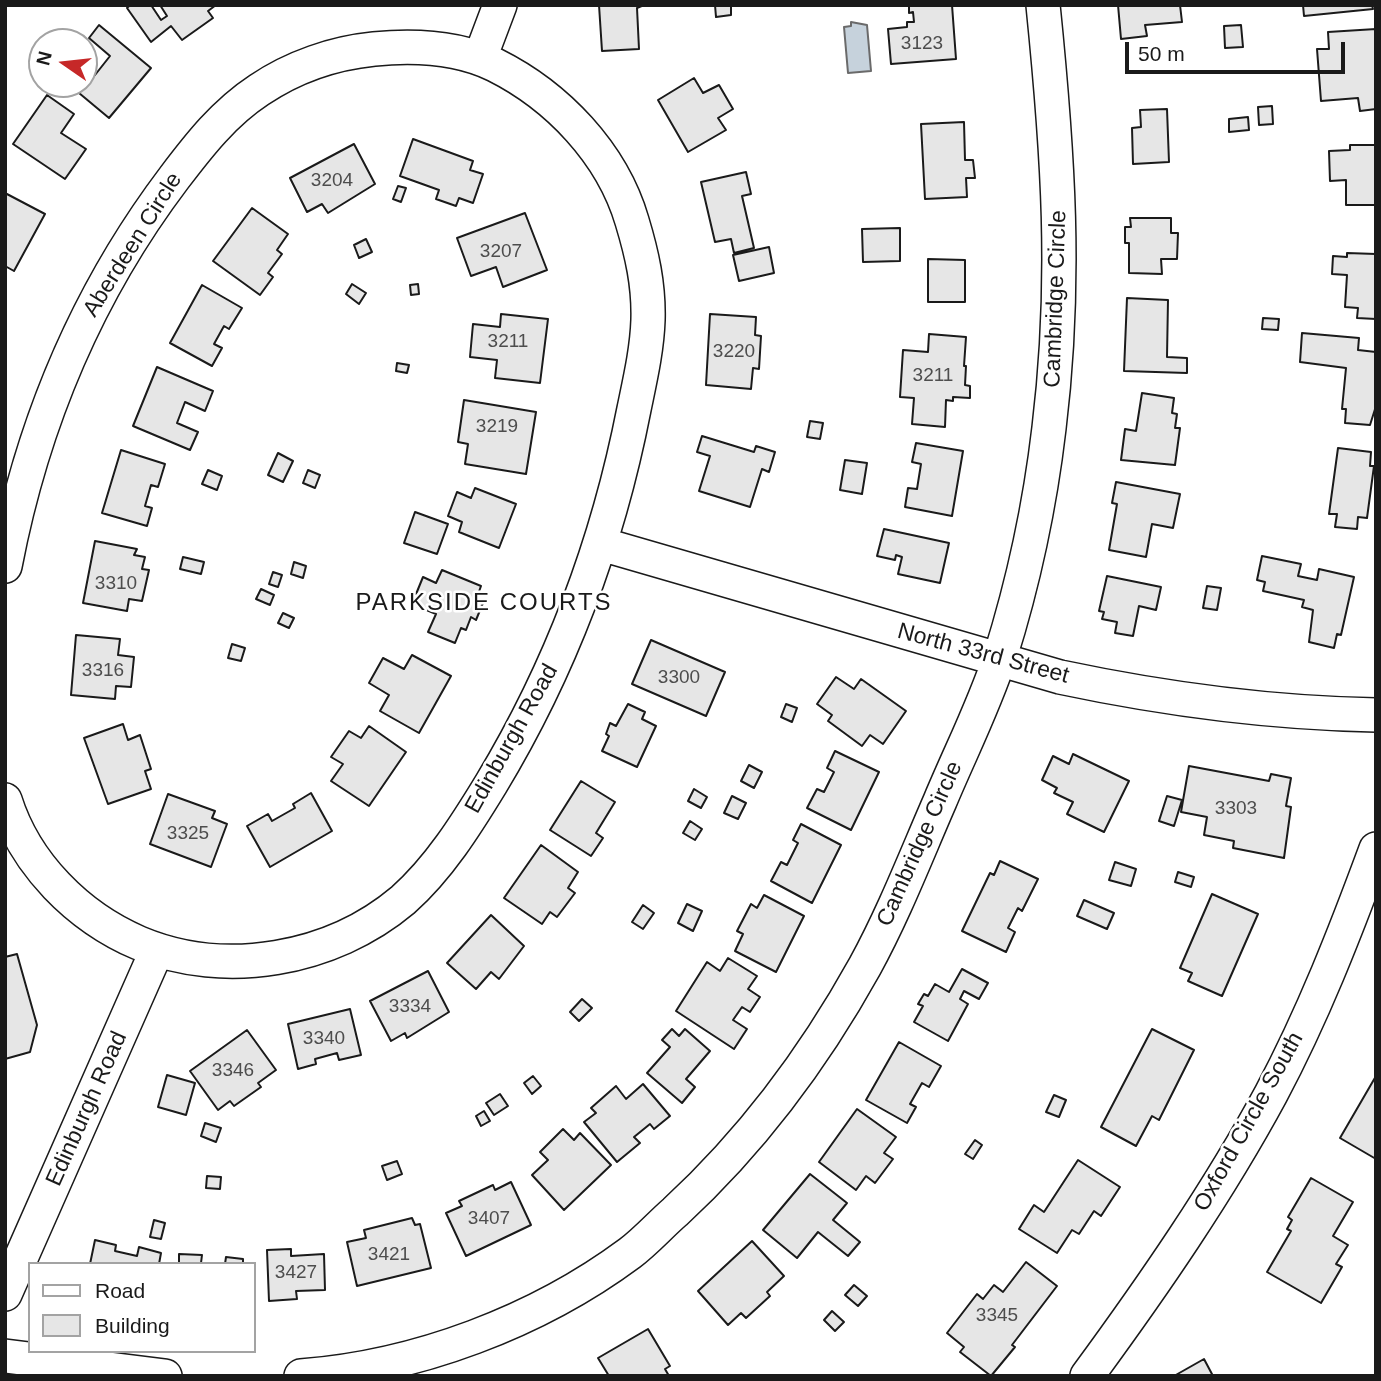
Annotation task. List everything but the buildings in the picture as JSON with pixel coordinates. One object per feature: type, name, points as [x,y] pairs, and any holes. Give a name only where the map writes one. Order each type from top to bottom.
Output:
[{"type":"street","points":[[480,58],[500,5]]},
{"type":"street","name":"Cambridge Circle","points":[[301,1376],[384,1363],[451,1345],[515,1319],[577,1288],[632,1251],[709,1180],[796,1077],[867,963],[897,902],[999,661],[1034,524],[1049,432],[1058,338],[1061,244],[1058,150],[1043,5]]},
{"type":"street","name":"Aberdeen Circle","points":[[5,566],[29,463],[74,345],[101,290],[149,211],[205,137],[259,90],[323,59],[357,51],[401,47],[446,50],[480,58]]},
{"type":"street","name":"Edinburgh Road","points":[[5,1294],[157,950],[211,961],[284,957],[328,944],[369,924],[399,903],[426,878],[474,811],[513,747],[547,681],[601,544],[627,447],[646,338],[648,289],[642,252],[628,207],[612,173],[585,135],[552,102],[513,75],[480,58]]},
{"type":"street","name":"North 33rd Street","points":[[601,544],[999,661],[1136,693],[1243,707],[1376,715]]},
{"type":"street","points":[[5,800],[27,848],[52,882],[83,910],[118,934],[157,950]]},
{"type":"street","name":"Oxford Circle South","points":[[1087,1376],[1148,1292],[1270,1094],[1321,990],[1376,849]]},
{"type":"street","points":[[5,1356],[164,1376]]},
{"type":"shaded area","points":[[851,22],[867,25],[871,71],[848,73],[844,27],[851,26]]},
{"type":"district","name":"PARKSIDE COURTS","points":[[484,603]]}]
